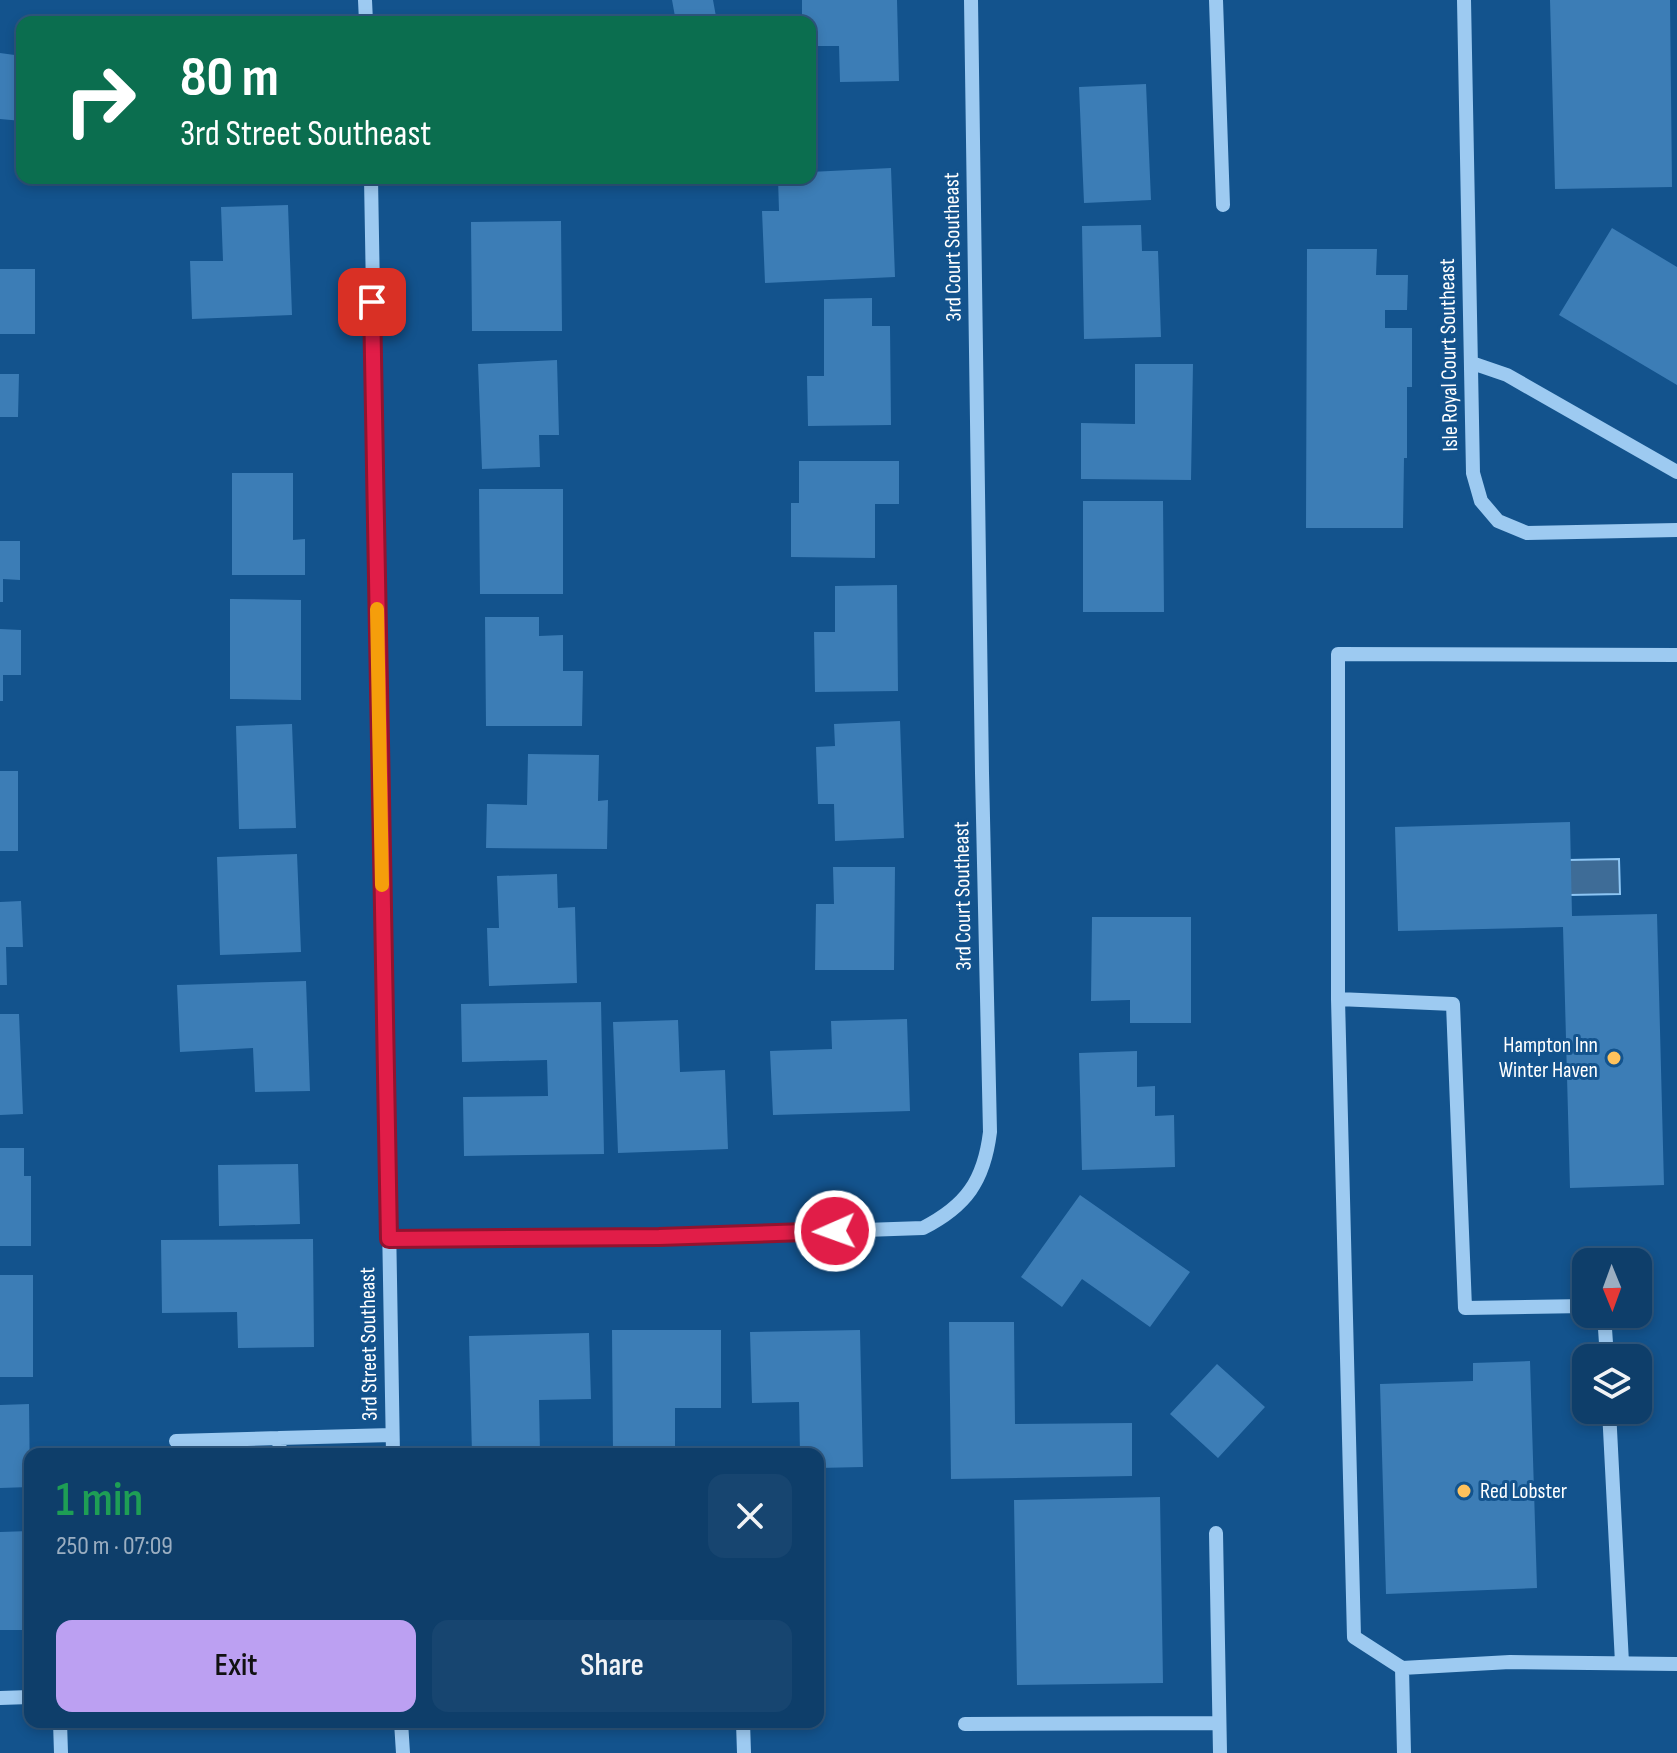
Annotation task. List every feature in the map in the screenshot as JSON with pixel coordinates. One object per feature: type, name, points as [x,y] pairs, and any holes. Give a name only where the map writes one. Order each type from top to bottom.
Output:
[{"type":"street","name":"3rd Court Southeast","points":[[389,1239],[659,1237],[923,1228],[950,1214],[975,1183],[986,1162],[990,1132],[971,0]]},
{"type":"street","points":[[1216,0],[1223,205]]},
{"type":"street","name":"Isle Royal Court Southeast","points":[[1464,0],[1473,473],[1481,501],[1498,521],[1527,533],[1677,530]]},
{"type":"street","name":"3rd Street Southeast","points":[[371,184],[393,1448]]},
{"type":"street","points":[[1472,363],[1507,375],[1677,472]]},
{"type":"street","points":[[1677,655],[1338,654],[1338,999],[1354,1637],[1402,1668],[1510,1662],[1677,1664]]},
{"type":"street","points":[[1338,999],[1453,1004],[1465,1308],[1572,1306]]},
{"type":"street","points":[[1610,1424],[1622,1663]]},
{"type":"street","points":[[176,1441],[392,1435]]},
{"type":"street","points":[[279,1438],[280,1448]]},
{"type":"street","points":[[1216,1533],[1220,1753]]},
{"type":"street","points":[[1402,1668],[1404,1753]]},
{"type":"street","points":[[0,1698],[24,1697]]},
{"type":"street","points":[[965,1724],[1219,1723]]},
{"type":"street","points":[[60,1728],[61,1753]]},
{"type":"street","points":[[401,1728],[403,1753]]},
{"type":"street","points":[[743,1728],[744,1753]]},
{"type":"water","points":[[1619,859],[1620,894],[1569,895],[1568,860]]},
{"type":"building","points":[[672,0],[713,0],[716,16],[675,16]]},
{"type":"building","points":[[802,0],[897,0],[899,81],[840,82],[839,46],[816,46],[816,16],[802,16]]},
{"type":"building","points":[[1550,0],[1670,0],[1672,187],[1555,189]]},
{"type":"building","points":[[0,53],[16,55],[16,120],[0,119]]},
{"type":"building","points":[[1146,84],[1151,200],[1084,203],[1079,87]]},
{"type":"building","points":[[891,168],[895,277],[765,283],[762,211],[779,211],[778,184],[816,184],[816,172]]},
{"type":"building","points":[[288,205],[292,315],[192,319],[190,261],[223,261],[221,207]]},
{"type":"building","points":[[561,221],[562,331],[472,331],[471,222]]},
{"type":"building","points":[[1141,225],[1142,251],[1158,251],[1161,337],[1084,339],[1082,226]]},
{"type":"building","points":[[1612,228],[1677,267],[1677,385],[1559,315]]},
{"type":"building","points":[[1307,249],[1377,249],[1376,275],[1408,275],[1407,310],[1385,310],[1385,328],[1412,328],[1412,387],[1407,387],[1403,528],[1306,528]]},
{"type":"building","points":[[0,269],[35,269],[35,334],[0,334]]},
{"type":"building","points":[[872,298],[872,326],[890,326],[891,425],[808,426],[807,376],[824,376],[824,299]]},
{"type":"building","points":[[557,360],[559,435],[539,435],[540,467],[482,469],[478,364]]},
{"type":"building","points":[[1135,364],[1193,364],[1191,480],[1081,479],[1081,423],[1135,424]]},
{"type":"building","points":[[0,374],[19,374],[18,417],[0,417]]},
{"type":"building","points":[[799,461],[899,461],[899,504],[875,504],[875,558],[791,557],[791,503],[799,503]]},
{"type":"building","points":[[232,473],[293,473],[293,540],[305,539],[305,575],[232,575]]},
{"type":"building","points":[[479,489],[563,489],[563,594],[480,594]]},
{"type":"building","points":[[1083,501],[1163,501],[1164,612],[1083,612]]},
{"type":"building","points":[[0,541],[20,541],[20,580],[3,579],[3,602],[0,602]]},
{"type":"building","points":[[897,585],[898,691],[815,692],[814,632],[835,632],[835,586]]},
{"type":"building","points":[[230,599],[301,600],[301,700],[230,699]]},
{"type":"building","points":[[485,617],[539,617],[539,636],[563,635],[563,671],[583,671],[582,726],[486,726]]},
{"type":"building","points":[[0,629],[21,630],[21,675],[3,675],[3,701],[0,701]]},
{"type":"building","points":[[900,721],[904,838],[835,841],[834,804],[818,804],[816,747],[835,746],[834,724]]},
{"type":"building","points":[[292,724],[296,828],[239,829],[236,726]]},
{"type":"building","points":[[528,754],[599,755],[598,801],[608,800],[607,849],[486,848],[487,804],[527,805]]},
{"type":"building","points":[[0,771],[18,771],[18,851],[0,851]]},
{"type":"building","name":"Hampton Inn Winter Haven","points":[[1570,822],[1572,916],[1657,914],[1664,1185],[1570,1188],[1563,927],[1398,931],[1395,827]]},
{"type":"building","points":[[297,854],[301,952],[220,955],[217,857]]},
{"type":"building","points":[[833,867],[895,867],[894,970],[815,970],[816,904],[834,904]]},
{"type":"building","points":[[557,874],[558,908],[575,907],[577,983],[489,986],[487,928],[499,928],[497,876]]},
{"type":"building","points":[[21,901],[23,947],[6,947],[7,985],[0,985],[0,902]]},
{"type":"building","points":[[1092,917],[1191,917],[1191,1023],[1130,1023],[1130,1000],[1091,1001]]},
{"type":"building","points":[[306,981],[310,1091],[255,1092],[253,1048],[180,1052],[177,985]]},
{"type":"building","points":[[601,1002],[604,1154],[464,1156],[463,1097],[548,1096],[547,1060],[462,1062],[461,1004]]},
{"type":"building","points":[[0,1014],[19,1014],[23,1114],[0,1115]]},
{"type":"building","points":[[907,1019],[910,1111],[773,1115],[770,1051],[832,1049],[831,1021]]},
{"type":"building","points":[[678,1020],[680,1072],[725,1070],[728,1149],[618,1153],[613,1022]]},
{"type":"building","points":[[1137,1051],[1137,1087],[1155,1086],[1155,1116],[1174,1115],[1175,1167],[1082,1170],[1079,1053]]},
{"type":"building","points":[[0,1148],[24,1148],[24,1176],[31,1176],[31,1246],[0,1246]]},
{"type":"building","points":[[298,1164],[300,1224],[219,1226],[218,1165]]},
{"type":"building","points":[[1080,1195],[1190,1272],[1150,1327],[1082,1279],[1062,1307],[1021,1277]]},
{"type":"building","points":[[313,1239],[314,1347],[238,1348],[237,1312],[162,1313],[161,1240]]},
{"type":"building","points":[[0,1275],[33,1275],[33,1377],[0,1377]]},
{"type":"building","points":[[949,1322],[1014,1322],[1015,1424],[1132,1423],[1132,1476],[951,1479]]},
{"type":"building","points":[[612,1330],[721,1330],[721,1408],[675,1408],[675,1448],[613,1448]]},
{"type":"building","points":[[860,1330],[863,1467],[824,1468],[824,1448],[800,1448],[799,1402],[752,1403],[750,1332]]},
{"type":"building","points":[[589,1333],[591,1399],[539,1400],[540,1448],[472,1448],[469,1336]]},
{"type":"building","points":[[1530,1361],[1537,1588],[1386,1594],[1380,1384],[1473,1381],[1473,1363]]},
{"type":"building","points":[[1217,1364],[1265,1407],[1218,1458],[1170,1414]]},
{"type":"building","points":[[29,1404],[30,1448],[24,1448],[24,1487],[0,1488],[0,1405]]},
{"type":"building","points":[[1160,1497],[1163,1683],[1017,1685],[1014,1500]]},
{"type":"building","points":[[24,1531],[24,1630],[0,1630],[0,1532]]},
{"type":"slow traffic","points":[[377,609],[382,885]]},
{"type":"place","name":"Hampton Inn Winter Haven","points":[[1614,1058]]},
{"type":"place","name":"Red Lobster","points":[[1464,1491]]},
{"type":"route","points":[[372,302],[389,1239],[659,1237],[835,1231]]}]
